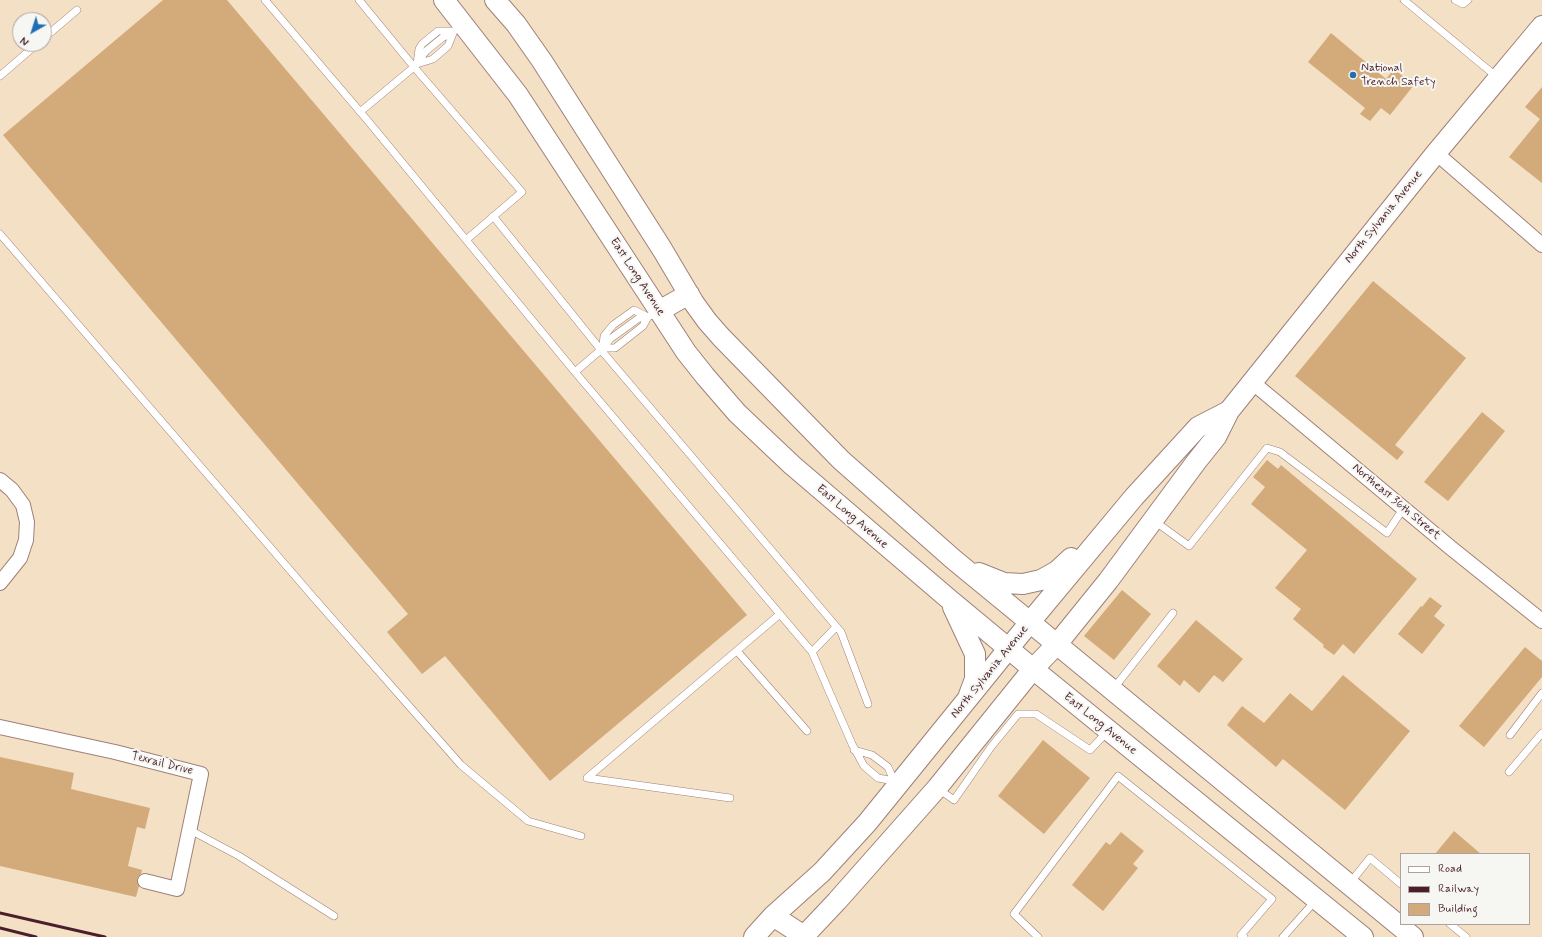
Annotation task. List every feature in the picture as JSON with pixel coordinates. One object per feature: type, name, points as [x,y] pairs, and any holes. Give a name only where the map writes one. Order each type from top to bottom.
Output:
[{"type":"main road","name":"East Long Avenue","points":[[444,0],[459,28],[518,95],[653,314],[737,413],[792,465],[1033,670],[1363,937]]},
{"type":"main road","points":[[495,0],[516,24],[542,61],[703,315],[721,337],[841,460],[953,559],[1413,937]]},
{"type":"main road","name":"North Sylvania Avenue","points":[[804,937],[937,788],[1033,670],[1057,644],[1108,582],[1216,437],[1229,411],[1436,153],[1542,26]]},
{"type":"main road","points":[[653,314],[689,294]]},
{"type":"main road","name":"North Sylvania Avenue","points":[[754,937],[773,916],[822,872],[867,823],[896,783],[966,702],[1129,502],[1198,427],[1229,411]]},
{"type":"main road","points":[[953,559],[986,577],[1004,583],[1023,584],[1041,580],[1057,571],[1129,502],[1155,518]]},
{"type":"main road","points":[[950,600],[975,654],[975,678],[966,702]]},
{"type":"main road","points":[[1334,914],[1352,887]]},
{"type":"main road","points":[[773,916],[804,937]]},
{"type":"street","points":[[1436,153],[1542,246]]},
{"type":"street","name":"Northeast 36th Street","points":[[1252,382],[1451,548],[1542,621]]},
{"type":"street","points":[[0,480],[12,490],[23,505],[27,522],[26,540],[20,558],[0,582]]},
{"type":"street","name":"Texrail Drive","points":[[0,727],[115,752],[201,774],[177,889],[146,881]]},
{"type":"lane","points":[[265,0],[360,112],[575,372],[812,652],[854,750],[864,766],[878,778],[896,783]]},
{"type":"lane","points":[[359,0],[522,192],[466,240]]},
{"type":"lane","points":[[1404,0],[1498,78]]},
{"type":"lane","points":[[1455,0],[1463,4],[1468,0]]},
{"type":"lane","points":[[52,31],[77,10]]},
{"type":"lane","points":[[360,112],[415,66],[426,51],[442,38],[459,28]]},
{"type":"lane","points":[[0,76],[28,52]]},
{"type":"lane","points":[[493,216],[602,349],[841,632],[868,704]]},
{"type":"lane","points":[[0,234],[460,765],[528,821],[581,836]]},
{"type":"lane","points":[[575,372],[602,349],[610,339],[638,318],[653,314]]},
{"type":"lane","points":[[602,349],[615,348],[644,326],[653,314]]},
{"type":"lane","points":[[1155,518],[1189,546],[1267,448],[1280,452],[1387,533],[1404,509]]},
{"type":"lane","points":[[1112,690],[1173,613]]},
{"type":"lane","points":[[730,798],[587,778],[780,614]]},
{"type":"lane","points":[[812,652],[836,627]]},
{"type":"lane","points":[[737,651],[807,731]]},
{"type":"lane","points":[[1510,735],[1542,693]]},
{"type":"lane","points":[[937,788],[954,800],[991,747],[1018,714],[1036,714],[1090,750],[1108,731]]},
{"type":"lane","points":[[1509,772],[1542,733]]},
{"type":"lane","points":[[854,750],[872,755],[888,767],[896,783]]},
{"type":"lane","points":[[1038,937],[1014,914],[1118,776],[1272,899],[1241,935],[1244,937]]},
{"type":"lane","points":[[190,830],[239,856],[334,916]]},
{"type":"lane","points":[[1352,887],[1370,858],[1400,883]]},
{"type":"lane","points":[[1283,937],[1316,899]]},
{"type":"lane","points":[[1451,925],[1466,937]]},
{"type":"building","points":[[163,0],[227,0],[747,615],[550,781],[445,656],[422,674],[387,632],[408,614],[3,135]]},
{"type":"building","name":"National Trench Safety","points":[[1331,33],[1386,79],[1394,69],[1414,85],[1390,115],[1381,108],[1370,121],[1360,114],[1365,108],[1308,62]]},
{"type":"building","points":[[1542,87],[1542,183],[1509,157],[1540,119],[1525,107]]},
{"type":"building","points":[[1373,281],[1466,358],[1395,445],[1404,452],[1397,460],[1295,376]]},
{"type":"building","points":[[1482,412],[1505,431],[1448,501],[1424,482]]},
{"type":"building","points":[[1267,460],[1278,469],[1281,465],[1417,579],[1354,654],[1343,644],[1334,655],[1323,647],[1324,645],[1293,619],[1301,609],[1275,588],[1307,550],[1251,504],[1265,487],[1253,477]]},
{"type":"building","points":[[1122,590],[1151,614],[1114,660],[1084,636]]},
{"type":"building","points":[[1430,597],[1442,606],[1434,616],[1445,625],[1422,654],[1398,634]]},
{"type":"building","points":[[1196,620],[1243,659],[1223,682],[1214,675],[1199,693],[1184,680],[1180,686],[1157,666]]},
{"type":"building","points":[[1525,647],[1542,661],[1542,677],[1484,747],[1459,726]]},
{"type":"building","points":[[1343,675],[1410,731],[1345,810],[1283,759],[1276,767],[1227,725],[1242,706],[1264,723],[1290,693],[1312,711]]},
{"type":"building","points":[[1043,740],[1090,778],[1044,834],[998,796]]},
{"type":"building","points":[[0,757],[74,773],[71,789],[150,808],[145,829],[137,827],[128,866],[142,870],[137,879],[139,886],[136,897],[0,866]]},
{"type":"building","points":[[1454,831],[1480,853],[1436,853]]},
{"type":"building","points":[[1121,832],[1144,851],[1133,864],[1138,868],[1103,911],[1072,885],[1106,842],[1110,845]]},
{"type":"railway","points":[[0,913],[105,937]]},
{"type":"railway","points":[[0,928],[36,937]]},
{"type":"place","name":"National Trench Safety","points":[[1353,75]]}]
